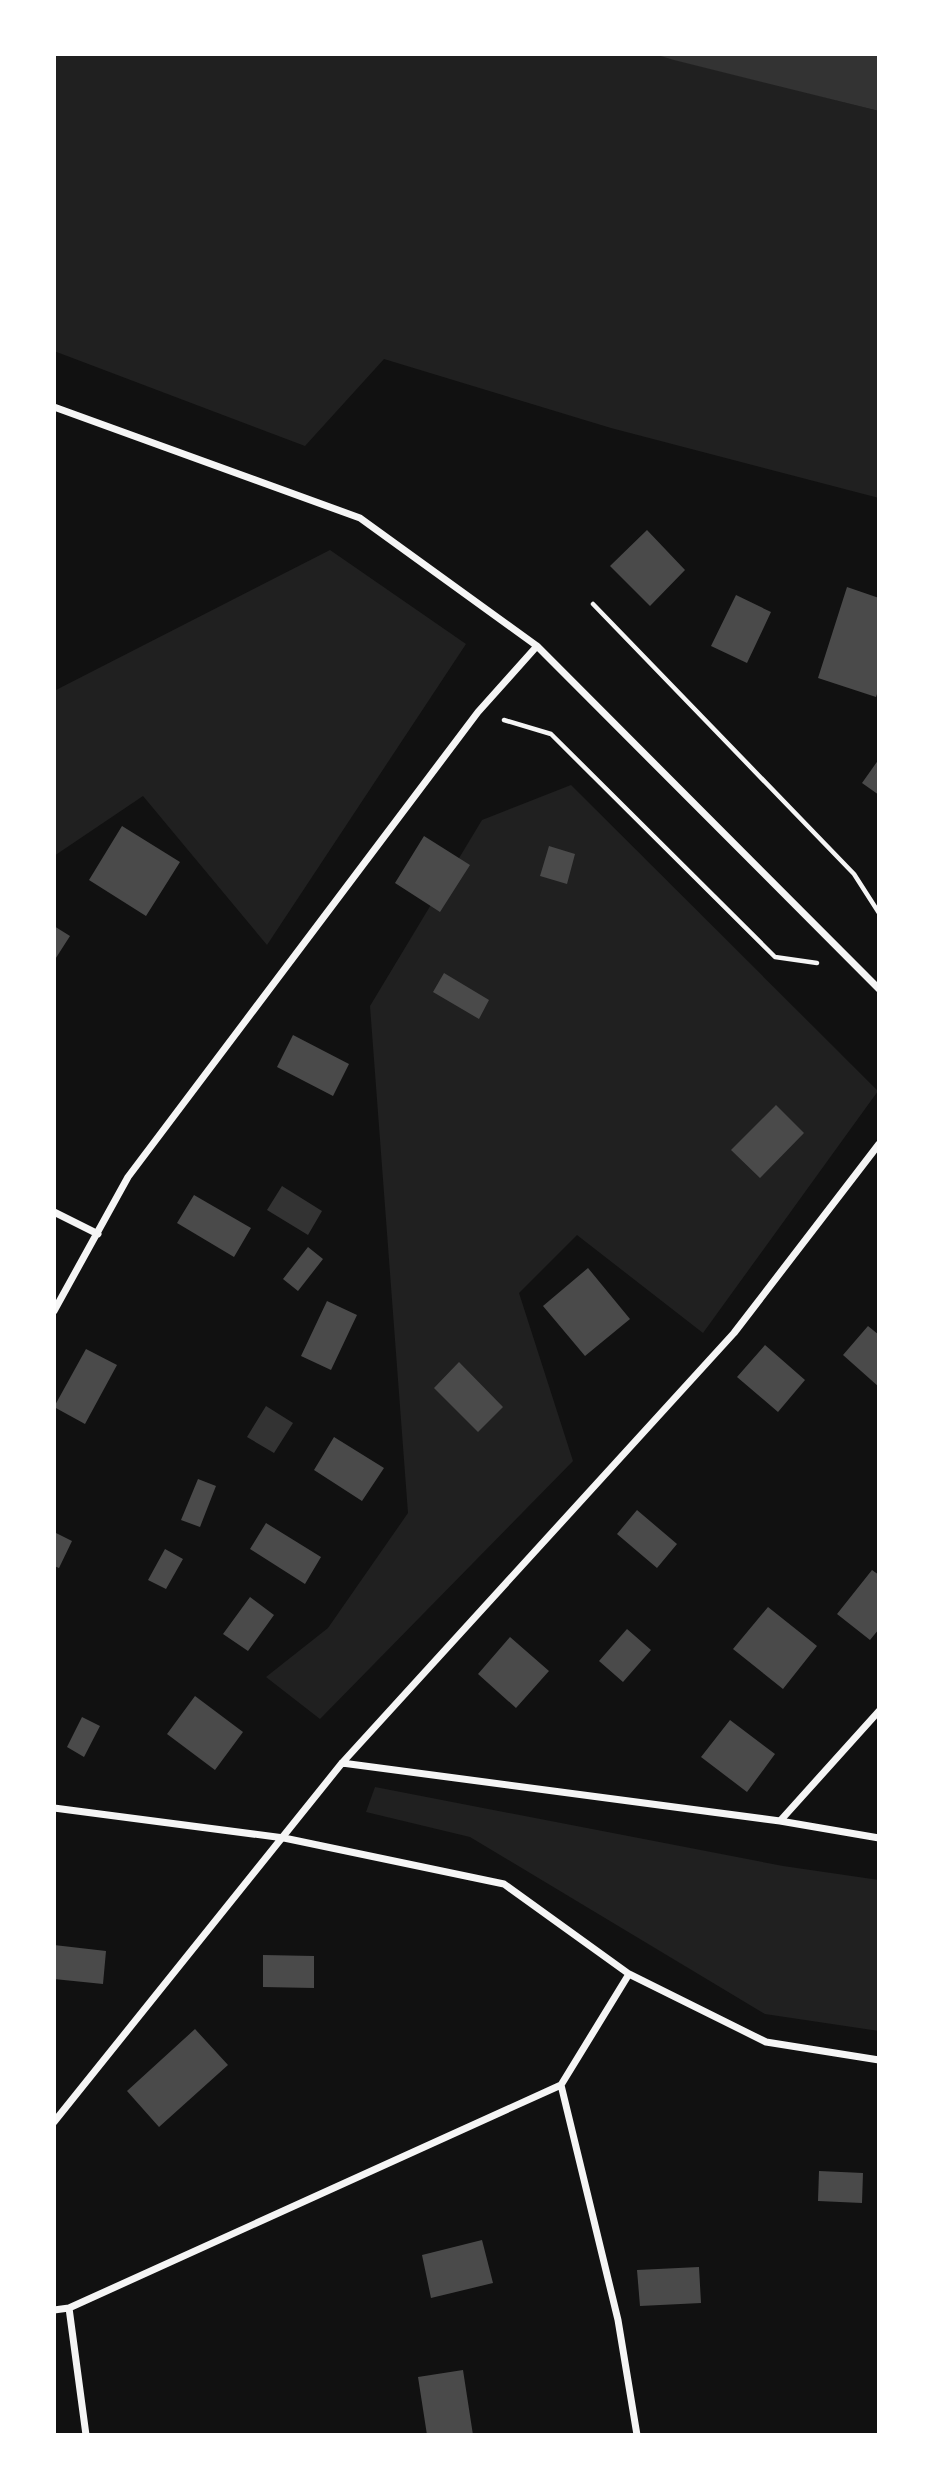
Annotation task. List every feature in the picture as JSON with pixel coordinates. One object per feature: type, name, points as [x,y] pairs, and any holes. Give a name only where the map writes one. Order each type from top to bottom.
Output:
[{"type":"street","points":[[54,407],[360,518],[537,646],[879,989]]},
{"type":"street","points":[[54,1311],[128,1177],[478,712],[537,646]]},
{"type":"street","points":[[54,2122],[342,1763],[734,1333],[879,1144]]},
{"type":"street","points":[[54,1212],[97,1234]]},
{"type":"street","points":[[780,1821],[879,1711]]},
{"type":"street","points":[[342,1763],[780,1821],[879,1838]]},
{"type":"street","points":[[54,1808],[284,1838],[504,1884],[629,1974],[766,2042],[879,2060]]},
{"type":"street","points":[[54,2310],[69,2308],[561,2085],[629,1974]]},
{"type":"street","points":[[561,2085],[618,2320],[637,2435]]},
{"type":"street","points":[[69,2308],[86,2435]]},
{"type":"path","points":[[593,604],[854,874],[879,913]]},
{"type":"path","points":[[478,712],[551,734],[775,957],[860,969]]},
{"type":"shaded area","points":[[54,54],[654,54],[879,111],[879,498],[611,428],[384,359],[305,446],[54,351]]},
{"type":"shaded area","points":[[654,54],[879,54],[879,111],[674,60]]},
{"type":"shaded area","points":[[330,550],[466,644],[267,945],[143,796],[54,856],[54,691]]},
{"type":"shaded area","points":[[571,785],[878,1091],[703,1333],[577,1235],[519,1293],[573,1461],[320,1719],[266,1677],[328,1628],[408,1513],[370,1006],[482,820]]},
{"type":"shaded area","points":[[282,1186],[322,1211],[308,1235],[267,1210]]},
{"type":"shaded area","points":[[266,1406],[293,1423],[274,1453],[247,1437]]},
{"type":"shaded area","points":[[375,1787],[783,1866],[879,1880],[879,2031],[765,2014],[470,1837],[366,1812]]},
{"type":"building","points":[[647,530],[685,570],[650,606],[610,566]]},
{"type":"building","points":[[847,587],[879,598],[879,688],[876,697],[818,678]]},
{"type":"building","points":[[736,595],[771,612],[747,663],[711,646]]},
{"type":"building","points":[[879,759],[879,795],[862,783]]},
{"type":"building","points":[[122,826],[180,862],[146,916],[89,880]]},
{"type":"building","points":[[424,836],[470,865],[440,912],[395,883]]},
{"type":"building","points":[[549,846],[575,854],[567,884],[540,876]]},
{"type":"building","points":[[54,926],[70,936],[54,961]]},
{"type":"building","points":[[444,973],[489,1000],[479,1019],[433,992]]},
{"type":"building","points":[[293,1035],[349,1064],[333,1096],[277,1067]]},
{"type":"building","points":[[776,1105],[804,1133],[760,1178],[731,1150]]},
{"type":"building","points":[[194,1195],[251,1228],[234,1257],[177,1223]]},
{"type":"building","points":[[308,1247],[323,1259],[298,1291],[283,1279]]},
{"type":"building","points":[[588,1268],[630,1319],[585,1356],[543,1306]]},
{"type":"building","points":[[327,1301],[357,1315],[331,1370],[301,1356]]},
{"type":"building","points":[[868,1326],[879,1335],[879,1387],[843,1355]]},
{"type":"building","points":[[765,1345],[805,1380],[778,1412],[737,1377]]},
{"type":"building","points":[[86,1349],[117,1365],[85,1424],[54,1407]]},
{"type":"building","points":[[459,1362],[503,1407],[478,1432],[434,1388]]},
{"type":"building","points":[[334,1437],[384,1468],[362,1501],[314,1470]]},
{"type":"building","points":[[198,1479],[216,1486],[200,1527],[181,1520]]},
{"type":"building","points":[[637,1510],[677,1544],[657,1568],[617,1534]]},
{"type":"building","points":[[266,1523],[321,1557],[305,1584],[250,1549]]},
{"type":"building","points":[[54,1532],[72,1541],[59,1568],[54,1566]]},
{"type":"building","points":[[165,1549],[183,1559],[166,1589],[148,1580]]},
{"type":"building","points":[[872,1570],[879,1575],[879,1629],[870,1640],[837,1614]]},
{"type":"building","points":[[250,1597],[274,1615],[248,1651],[223,1634]]},
{"type":"building","points":[[768,1607],[817,1646],[783,1689],[733,1649]]},
{"type":"building","points":[[627,1629],[651,1650],[623,1682],[599,1661]]},
{"type":"building","points":[[510,1637],[549,1671],[516,1708],[478,1674]]},
{"type":"building","points":[[195,1696],[243,1732],[215,1770],[167,1734]]},
{"type":"building","points":[[82,1717],[100,1726],[84,1757],[67,1747]]},
{"type":"building","points":[[730,1720],[775,1754],[747,1792],[701,1757]]},
{"type":"building","points":[[54,1945],[106,1951],[103,1984],[54,1979]]},
{"type":"building","points":[[263,1955],[314,1956],[314,1988],[263,1987]]},
{"type":"building","points":[[195,2029],[228,2065],[159,2127],[127,2091]]},
{"type":"building","points":[[819,2171],[863,2173],[862,2203],[818,2201]]},
{"type":"building","points":[[482,2240],[493,2283],[431,2298],[422,2255]]},
{"type":"building","points":[[699,2267],[701,2303],[640,2306],[637,2270]]},
{"type":"building","points":[[463,2370],[473,2435],[427,2435],[418,2377]]}]
